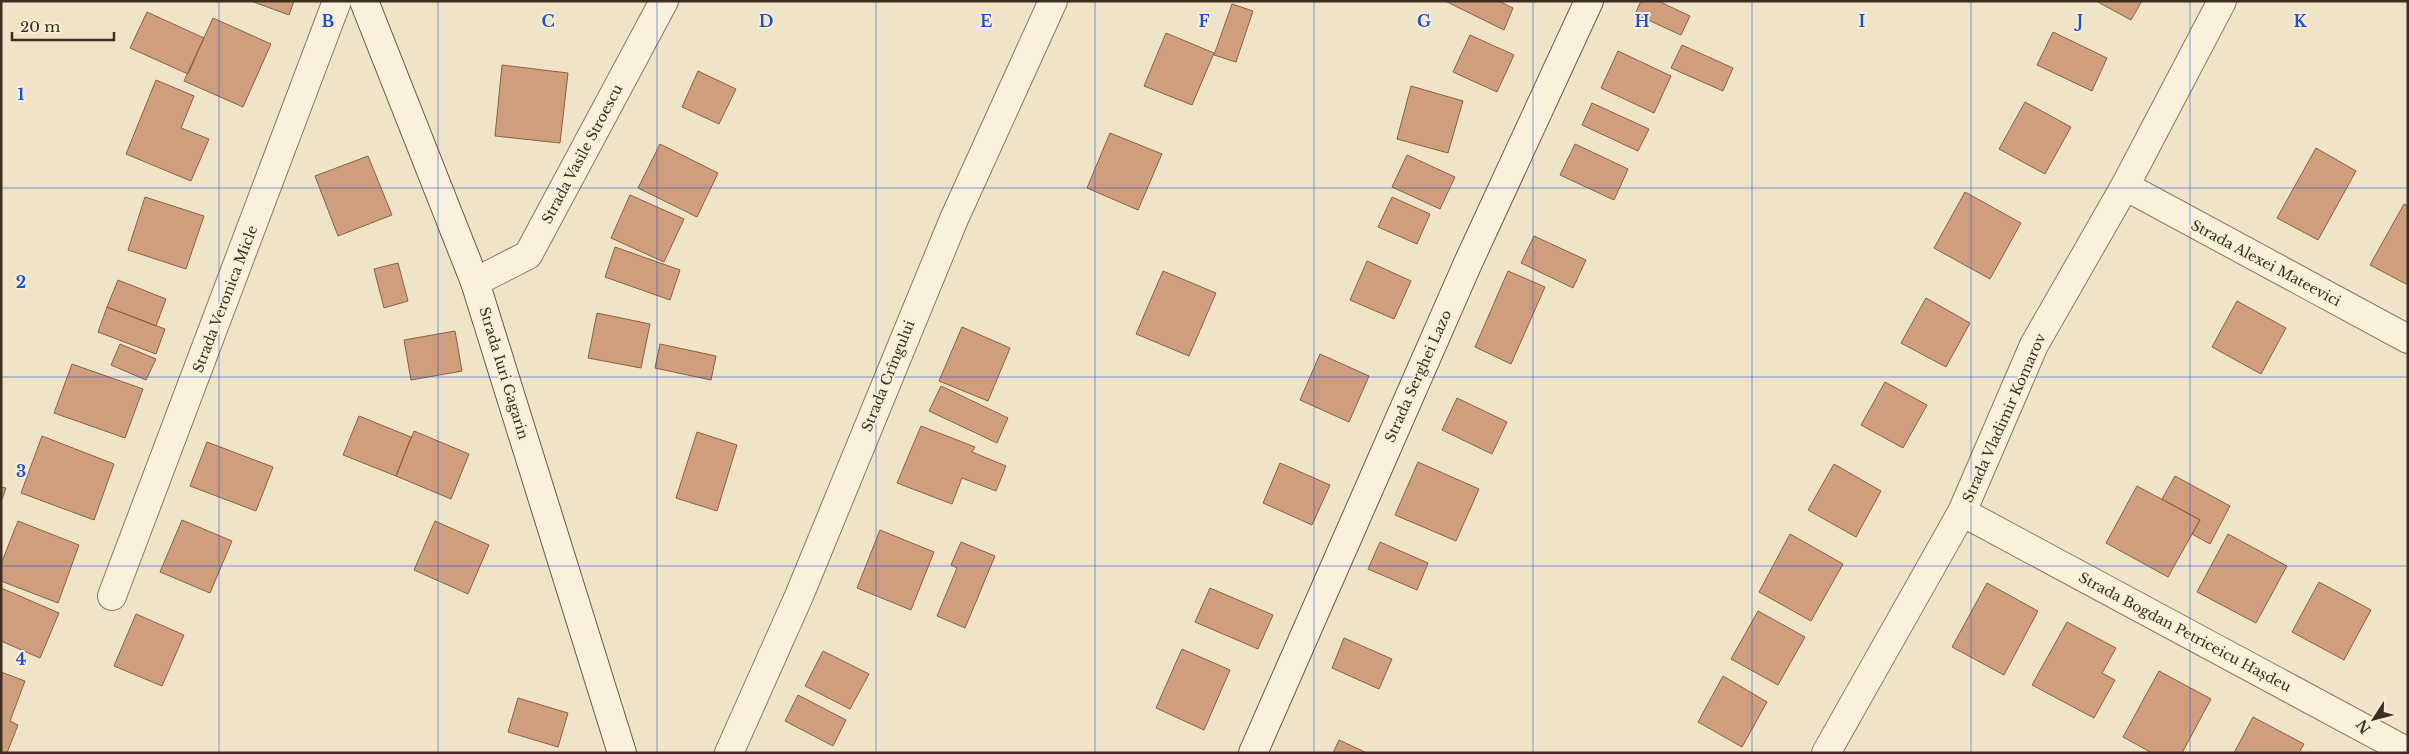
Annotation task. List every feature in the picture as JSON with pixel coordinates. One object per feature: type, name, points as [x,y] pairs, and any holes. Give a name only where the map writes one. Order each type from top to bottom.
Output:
[{"type":"street","name":"Strada Veronica Micle","points":[[112,596],[337,1]]},
{"type":"street","name":"Strada Iuri Gagarin","points":[[364,1],[475,282],[622,753]]},
{"type":"street","name":"Strada Vasile Stroescu","points":[[475,282],[528,255],[664,1]]},
{"type":"street","name":"Strada Crîngului","points":[[729,753],[799,596],[954,219],[1053,1]]},
{"type":"street","name":"Strada Serghei Lazo","points":[[1253,753],[1468,263],[1589,1]]},
{"type":"street","name":"Strada Vladimir Komarov","points":[[1826,753],[1962,512],[2034,345],[2125,186],[2222,1]]},
{"type":"street","name":"Strada Alexei Mateevici","points":[[2125,186],[2408,340]]},
{"type":"street","name":"Strada Bogdan Petriceicu Hașdeu","points":[[1962,512],[2408,752]]},
{"type":"building","points":[[251,1],[294,1],[289,15]]},
{"type":"building","points":[[1445,1],[1498,1],[1513,8],[1504,30]]},
{"type":"building","points":[[1641,1],[1658,1],[1690,16],[1681,35],[1635,14]]},
{"type":"building","points":[[2096,1],[2142,1],[2131,20]]},
{"type":"building","points":[[1232,4],[1253,11],[1236,62],[1214,55]]},
{"type":"building","points":[[147,12],[204,38],[188,74],[130,48]]},
{"type":"building","points":[[213,18],[271,44],[243,107],[184,81]]},
{"type":"building","points":[[2053,32],[2107,58],[2092,91],[2037,65]]},
{"type":"building","points":[[1166,33],[1214,53],[1192,105],[1144,86]]},
{"type":"building","points":[[1470,35],[1514,55],[1497,92],[1453,72]]},
{"type":"building","points":[[1682,45],[1733,68],[1723,91],[1671,68]]},
{"type":"building","points":[[1618,51],[1671,76],[1654,113],[1601,88]]},
{"type":"building","points":[[502,65],[568,73],[560,143],[495,136]]},
{"type":"building","points":[[698,71],[736,89],[719,124],[682,107]]},
{"type":"building","points":[[156,80],[194,96],[181,128],[209,139],[191,181],[126,154]]},
{"type":"building","points":[[1411,86],[1463,101],[1448,153],[1397,139]]},
{"type":"building","points":[[2025,102],[2071,127],[2045,174],[1999,149]]},
{"type":"building","points":[[1592,103],[1649,129],[1638,151],[1582,125]]},
{"type":"building","points":[[1110,133],[1162,154],[1138,210],[1087,188]]},
{"type":"building","points":[[660,144],[718,173],[697,217],[638,188]]},
{"type":"building","points":[[1575,144],[1628,169],[1614,200],[1560,175]]},
{"type":"building","points":[[2316,148],[2356,171],[2318,240],[2277,218]]},
{"type":"building","points":[[1407,155],[1455,177],[1440,209],[1392,187]]},
{"type":"building","points":[[368,156],[392,215],[338,236],[315,176]]},
{"type":"building","points":[[1965,192],[2021,223],[1990,279],[1934,248]]},
{"type":"building","points":[[630,195],[684,219],[664,262],[611,238]]},
{"type":"building","points":[[145,197],[204,216],[186,269],[128,250]]},
{"type":"building","points":[[1392,197],[1430,214],[1417,244],[1378,227]]},
{"type":"building","points":[[2404,204],[2408,206],[2408,285],[2370,265]]},
{"type":"building","points":[[1534,236],[1586,260],[1573,288],[1521,263]]},
{"type":"building","points":[[615,247],[680,270],[670,300],[605,277]]},
{"type":"building","points":[[1367,261],[1411,281],[1394,319],[1350,300]]},
{"type":"building","points":[[398,263],[408,301],[384,308],[374,269]]},
{"type":"building","points":[[1163,271],[1216,293],[1189,356],[1136,334]]},
{"type":"building","points":[[1508,271],[1545,287],[1511,364],[1475,347]]},
{"type":"building","points":[[118,280],[166,299],[156,326],[107,307]]},
{"type":"building","points":[[1926,298],[1970,323],[1946,367],[1901,343]]},
{"type":"building","points":[[2237,301],[2286,328],[2261,374],[2212,347]]},
{"type":"building","points":[[107,307],[165,329],[156,354],[98,332]]},
{"type":"building","points":[[597,313],[650,324],[641,368],[588,358]]},
{"type":"building","points":[[962,327],[1010,348],[988,401],[939,381]]},
{"type":"building","points":[[455,331],[462,371],[411,380],[404,340]]},
{"type":"building","points":[[120,344],[156,359],[146,380],[111,365]]},
{"type":"building","points":[[660,344],[716,356],[711,380],[655,368]]},
{"type":"building","points":[[1320,354],[1369,376],[1349,422],[1300,400]]},
{"type":"building","points":[[72,364],[143,389],[125,438],[54,413]]},
{"type":"building","points":[[1885,382],[1927,405],[1903,448],[1861,425]]},
{"type":"building","points":[[941,386],[1008,418],[997,443],[929,411]]},
{"type":"building","points":[[1457,398],[1507,422],[1492,454],[1442,430]]},
{"type":"building","points":[[359,416],[411,437],[396,476],[343,455]]},
{"type":"building","points":[[921,426],[975,447],[972,452],[1006,466],[996,491],[962,478],[952,504],[897,483]]},
{"type":"building","points":[[414,431],[469,454],[451,499],[396,476]]},
{"type":"building","points":[[697,432],[737,445],[717,511],[676,498]]},
{"type":"building","points":[[42,436],[114,464],[94,520],[21,493]]},
{"type":"building","points":[[207,442],[273,467],[256,511],[190,486]]},
{"type":"building","points":[[1418,462],[1479,489],[1456,541],[1395,515]]},
{"type":"building","points":[[1280,463],[1330,485],[1312,525],[1263,503]]},
{"type":"building","points":[[1834,464],[1881,491],[1856,537],[1808,510]]},
{"type":"building","points":[[2175,476],[2230,506],[2210,544],[2192,534],[2200,520],[2162,499]]},
{"type":"building","points":[[2137,486],[2200,520],[2168,577],[2106,543]]},
{"type":"building","points":[[1,487],[6,488],[1,502]]},
{"type":"building","points":[[182,520],[232,541],[210,593],[160,572]]},
{"type":"building","points":[[18,521],[79,545],[58,603],[1,581],[1,564]]},
{"type":"building","points":[[435,521],[489,545],[468,594],[414,570]]},
{"type":"building","points":[[880,530],[934,552],[911,610],[857,588]]},
{"type":"building","points":[[1790,534],[1843,564],[1811,621],[1759,592]]},
{"type":"building","points":[[2228,534],[2287,566],[2256,623],[2197,592]]},
{"type":"building","points":[[961,542],[995,556],[965,628],[937,616],[957,568],[951,565]]},
{"type":"building","points":[[1380,542],[1428,563],[1417,590],[1368,569]]},
{"type":"building","points":[[2319,582],[2371,610],[2344,660],[2292,632]]},
{"type":"building","points":[[1987,583],[2038,611],[2004,675],[1952,647]]},
{"type":"building","points":[[1,588],[59,613],[40,658],[1,641]]},
{"type":"building","points":[[1210,588],[1273,615],[1258,649],[1195,622]]},
{"type":"building","points":[[1758,611],[1805,637],[1778,685],[1731,659]]},
{"type":"building","points":[[136,614],[184,635],[162,686],[114,666]]},
{"type":"building","points":[[2067,622],[2116,648],[2102,673],[2115,680],[2094,718],[2032,685]]},
{"type":"building","points":[[1344,638],[1392,659],[1379,689],[1332,668]]},
{"type":"building","points":[[1182,649],[1230,670],[1204,730],[1156,708]]},
{"type":"building","points":[[823,651],[869,674],[850,709],[805,686]]},
{"type":"building","points":[[2159,671],[2211,699],[2182,753],[2152,753],[2123,737]]},
{"type":"building","points":[[1,672],[25,681],[10,721],[18,725],[7,753],[1,753]]},
{"type":"building","points":[[1723,676],[1767,702],[1742,747],[1698,722]]},
{"type":"building","points":[[798,695],[846,720],[833,746],[785,721]]},
{"type":"building","points":[[518,698],[568,713],[558,747],[508,732]]},
{"type":"building","points":[[2253,717],[2304,744],[2299,753],[2234,753]]},
{"type":"building","points":[[1339,740],[1367,753],[1333,753]]}]
